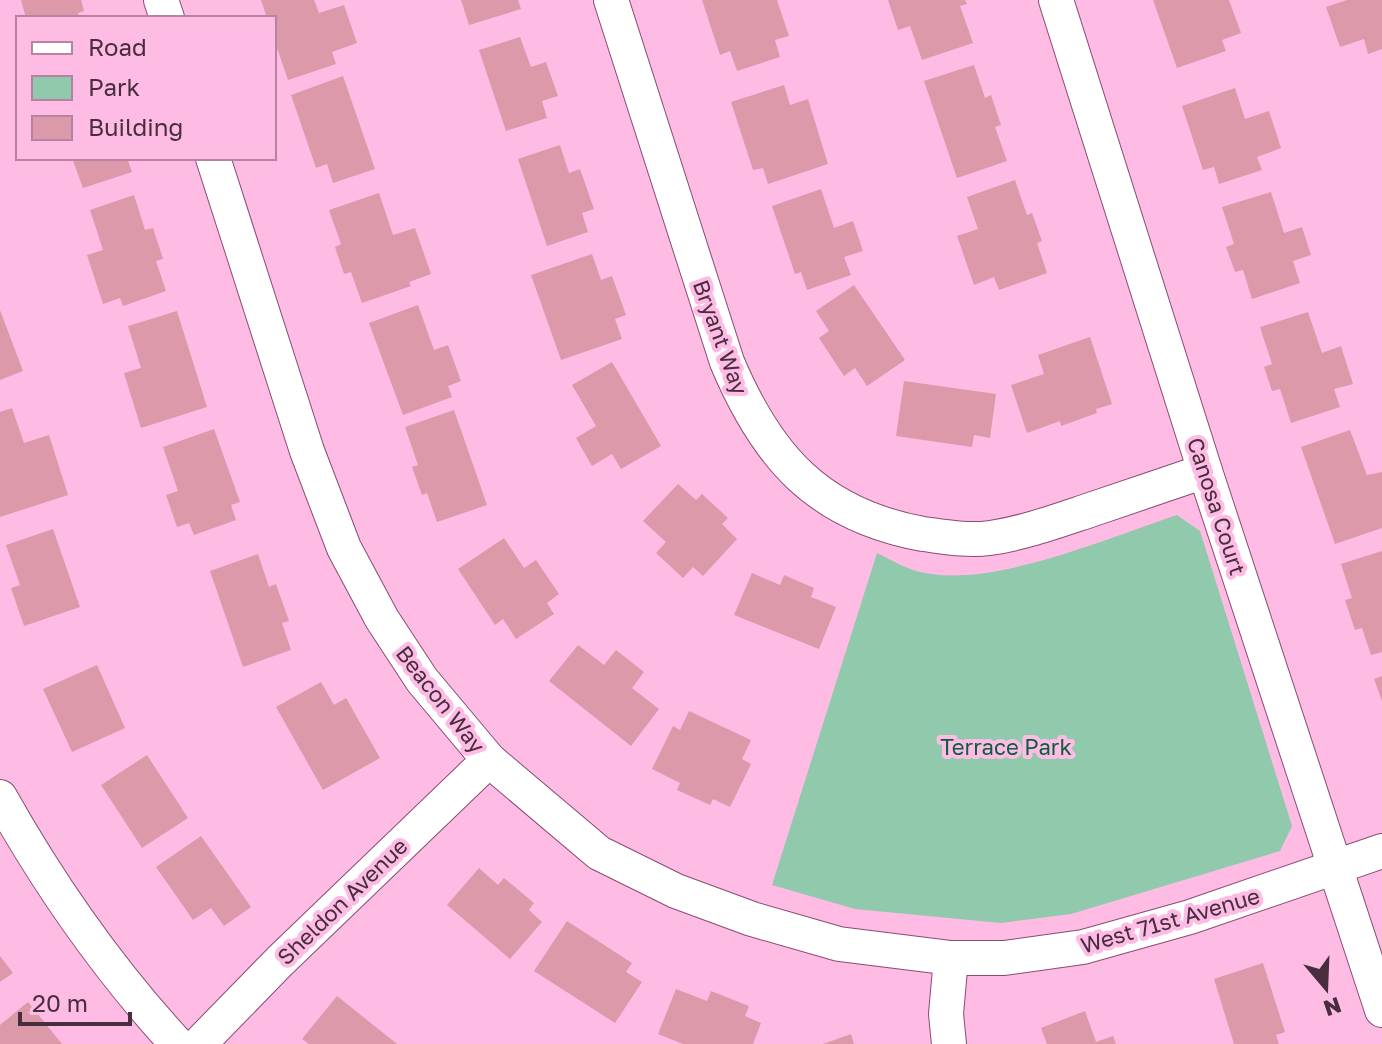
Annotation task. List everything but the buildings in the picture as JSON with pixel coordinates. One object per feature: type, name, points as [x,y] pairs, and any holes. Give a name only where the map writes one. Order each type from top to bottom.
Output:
[{"type":"street","name":"Bryant Way","points":[[611,0],[727,362],[744,403],[768,442],[816,491],[894,529],[955,539],[988,538],[1028,531],[1205,471]]},
{"type":"street","name":"Canosa Court","points":[[1056,0],[1205,471],[1382,1010]]},
{"type":"street","name":"Beacon Way","points":[[214,160],[307,451],[344,548],[382,619],[422,680],[489,760],[599,853],[676,891],[752,919],[839,944],[951,958]]},
{"type":"street","name":"Sheldon Avenue","points":[[199,1044],[280,961],[489,760]]},
{"type":"street","points":[[0,797],[96,949],[177,1044]]},
{"type":"street","name":"West 71st Avenue","points":[[951,958],[1004,958],[1083,947],[1190,917],[1382,851]]},
{"type":"street","points":[[949,1044],[946,1014],[951,958]]},
{"type":"green space","name":"Terrace Park","points":[[1177,515],[1200,531],[1292,826],[1280,851],[1071,914],[1001,923],[855,909],[772,885],[877,553],[916,571],[945,575],[977,574],[1047,559]]}]
